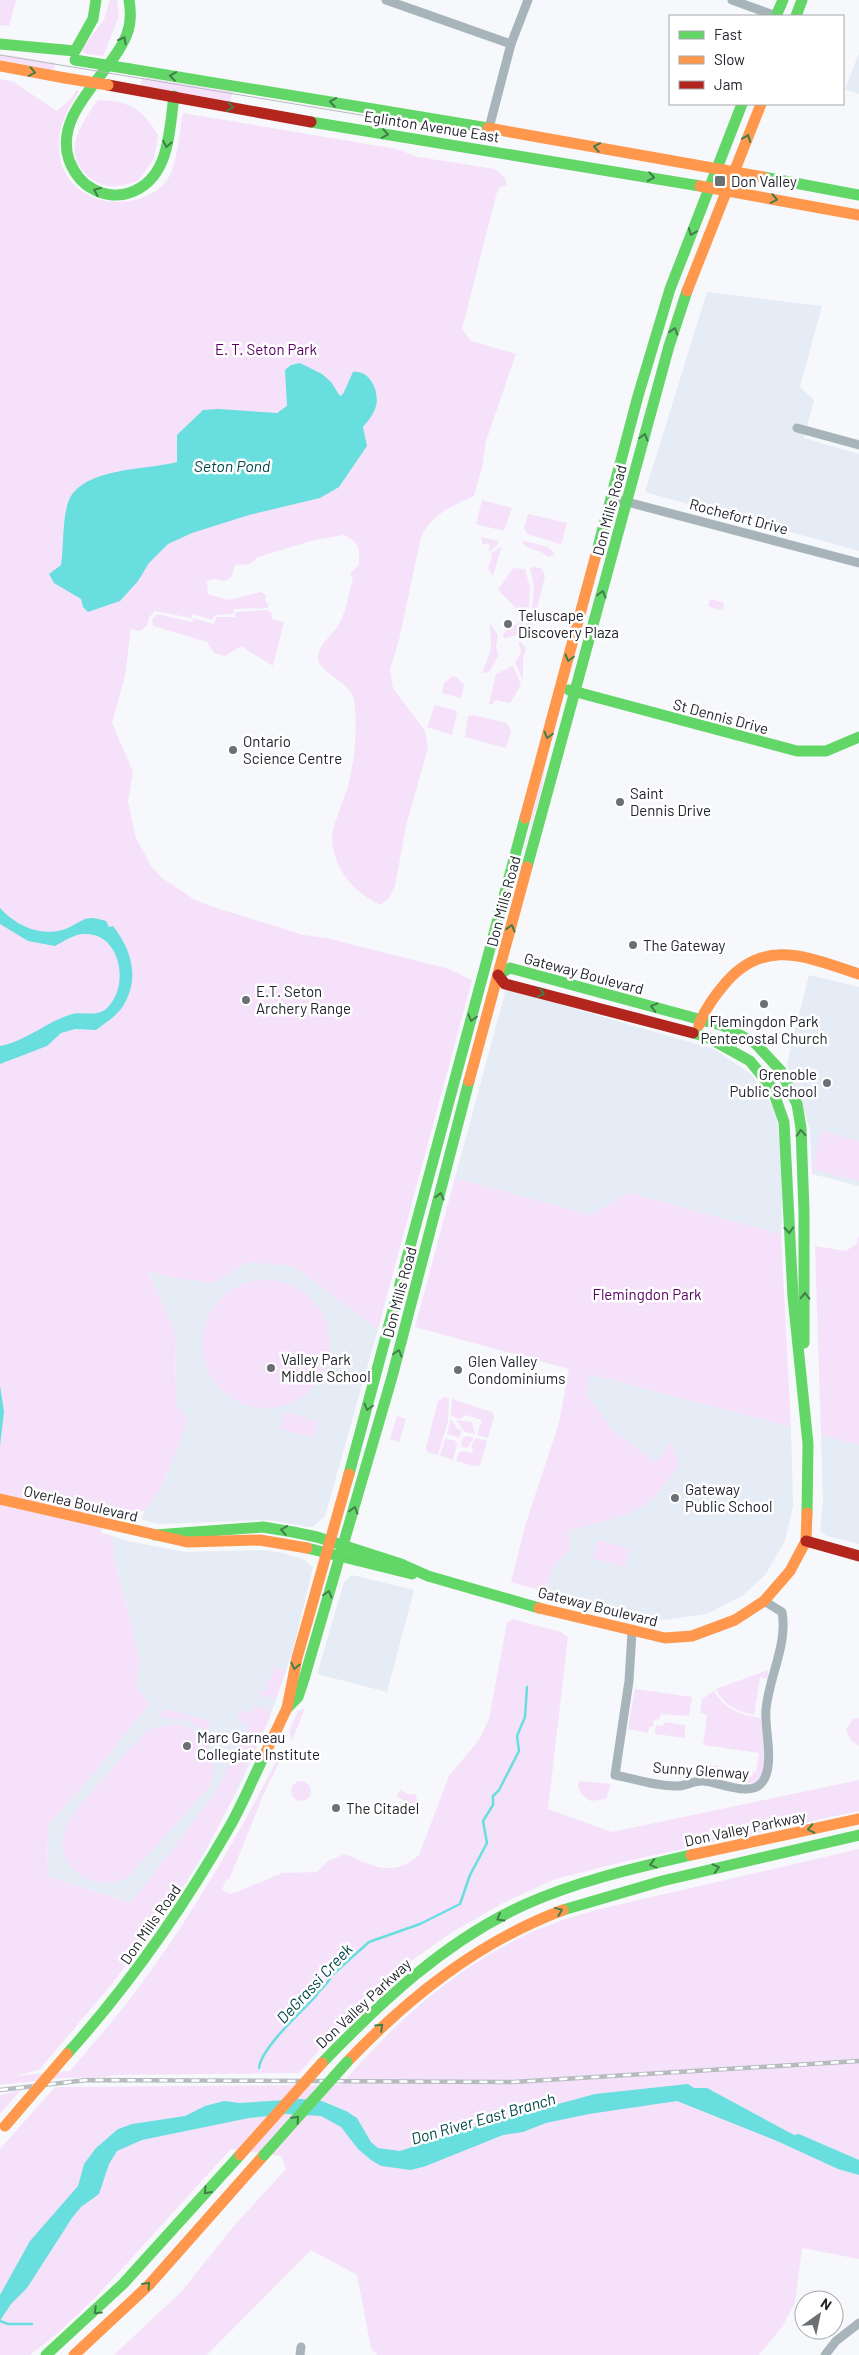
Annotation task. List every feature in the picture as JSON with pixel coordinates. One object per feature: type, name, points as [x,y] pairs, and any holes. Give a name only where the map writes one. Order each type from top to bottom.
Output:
[{"type":"main road","points":[[0,46],[75,51],[93,19],[96,0]]},
{"type":"main road","points":[[130,0],[131,12],[127,35],[83,100],[68,134],[66,144],[69,163],[81,181],[96,191],[117,196],[144,188],[152,180],[162,163],[174,96]]},
{"type":"main road","points":[[776,15],[783,0]]},
{"type":"main road","points":[[796,15],[802,0]]},
{"type":"main road","name":"Eglinton Avenue East","points":[[0,46],[489,128],[859,195]]},
{"type":"main road","name":"Eglinton Avenue East","points":[[0,66],[302,120],[710,187],[859,215]]},
{"type":"main road","name":"Don Mills Road","points":[[3,2129],[107,2008],[154,1947],[195,1886],[231,1824],[287,1708],[298,1697],[638,396],[670,289],[742,105]]},
{"type":"main road","name":"Don Mills Road","points":[[336,1549],[392,1377],[498,975],[626,502],[682,304],[761,105]]},
{"type":"main road","name":"St Dennis Drive","points":[[562,688],[797,751],[826,751],[859,737]]},
{"type":"main road","points":[[695,1033],[701,1018],[734,970],[744,963],[763,955],[798,956],[859,974]]},
{"type":"main road","name":"Gateway Boulevard","points":[[336,1549],[398,1572],[426,1576],[564,1615],[665,1638],[692,1636],[736,1620],[764,1601],[790,1570],[806,1542],[810,1481],[803,1380],[793,1297],[784,1122],[772,1088],[750,1061],[732,1050],[695,1033],[505,984],[498,975],[510,968],[688,1017],[701,1018],[722,1024],[744,1036],[767,1054],[784,1075],[796,1103],[800,1121],[806,1268],[803,1380]]},
{"type":"main road","points":[[573,1002],[574,986]]},
{"type":"main road","points":[[788,1198],[804,1197]]},
{"type":"main road","name":"Overlea Boulevard","points":[[0,1499],[187,1542],[260,1540],[336,1549]]},
{"type":"main road","points":[[806,1542],[859,1556]]},
{"type":"main road","name":"Don Valley Parkway","points":[[46,2355],[96,2311],[122,2285],[361,2022],[405,1981],[461,1940],[511,1911],[558,1892],[601,1878],[732,1846],[859,1819]]},
{"type":"main road","name":"Don Valley Parkway","points":[[74,2355],[95,2338],[139,2294],[347,2062],[410,2000],[458,1963],[506,1934],[562,1909],[664,1880],[859,1835]]},
{"type":"street","points":[[386,0],[511,44]]},
{"type":"street","points":[[489,128],[511,44],[528,0]]},
{"type":"street","points":[[732,0],[773,15]]},
{"type":"street","points":[[797,428],[859,445]]},
{"type":"street","name":"Rochefort Drive","points":[[612,498],[859,563]]},
{"type":"street","name":"Sunny Glenway","points":[[632,1632],[629,1681],[615,1775],[679,1786],[701,1781],[748,1789],[756,1787],[763,1782],[766,1774],[768,1743],[765,1727],[766,1708],[785,1626],[782,1612],[764,1601]]},
{"type":"street","points":[[825,2355],[836,2341],[859,2323]]},
{"type":"shaded area","points":[[859,53],[859,94],[845,89]]},
{"type":"shaded area","points":[[707,292],[822,306],[800,387],[814,400],[804,438],[859,454],[859,551],[645,492]]},
{"type":"shaded area","name":"Grenoble Public School","points":[[809,975],[859,987],[859,1186],[812,1174],[810,1129],[787,1063]]},
{"type":"shaded area","points":[[506,989],[714,1049],[751,1074],[776,1111],[783,1179],[781,1234],[629,1193],[591,1215],[455,1178]]},
{"type":"shaded area","name":"Valley Park Middle School","points":[[248,1262],[293,1266],[378,1329],[325,1516],[314,1526],[309,1527],[269,1520],[160,1524],[142,1520],[144,1511],[168,1473],[176,1404],[175,1332],[148,1271],[169,1277],[214,1283]]},
{"type":"shaded area","name":"Gateway Public School","points":[[590,1374],[791,1427],[793,1506],[785,1541],[765,1575],[742,1596],[707,1614],[664,1620],[643,1618],[531,1587]]},
{"type":"shaded area","points":[[821,1435],[859,1445],[859,1544],[827,1536],[820,1531],[823,1502]]},
{"type":"shaded area","name":"Marc Garneau Collegiate Institute","points":[[110,1535],[128,1541],[186,1552],[262,1550],[283,1553],[303,1559],[313,1567],[292,1654],[269,1719],[240,1785],[205,1852],[166,1914],[47,1876],[48,1825],[94,1773],[149,1705],[136,1684],[140,1659],[113,1553],[114,1545]]},
{"type":"shaded area","points":[[352,1575],[414,1590],[387,1692],[317,1674],[344,1582]]},
{"type":"green space","points":[[0,0],[16,0],[9,26],[0,25]]},
{"type":"green space","points":[[110,0],[117,0],[119,16],[103,56],[87,54],[80,50],[104,20]]},
{"type":"green space","points":[[0,54],[55,63],[54,70],[0,60]]},
{"type":"green space","points":[[142,77],[232,91],[231,102],[141,86]]},
{"type":"green space","name":"E. T. Seton Park","points":[[0,79],[12,81],[57,111],[71,99],[76,90],[79,91],[61,127],[59,140],[60,156],[64,170],[72,182],[82,191],[95,198],[109,201],[124,202],[139,199],[153,193],[165,183],[171,173],[175,160],[183,113],[396,149],[418,157],[495,169],[505,178],[507,185],[500,187],[497,192],[462,329],[471,341],[516,354],[486,441],[482,468],[474,496],[443,512],[431,522],[421,537],[399,640],[390,669],[393,688],[425,731],[428,748],[406,826],[395,886],[388,899],[380,905],[362,894],[347,879],[337,862],[334,852],[332,835],[348,786],[352,765],[356,732],[355,710],[352,693],[323,668],[318,657],[324,642],[337,627],[342,617],[353,578],[350,574],[359,564],[359,549],[354,541],[344,535],[314,540],[258,557],[250,564],[235,565],[232,576],[226,581],[213,579],[207,581],[208,594],[229,600],[261,592],[266,595],[265,600],[269,606],[267,608],[234,609],[233,614],[215,615],[212,620],[193,614],[191,618],[155,611],[149,617],[147,626],[139,631],[131,629],[125,676],[112,723],[133,772],[128,802],[136,838],[151,866],[162,878],[195,900],[217,908],[303,935],[327,938],[449,969],[472,980],[378,1329],[293,1266],[248,1262],[214,1283],[169,1277],[148,1271],[175,1332],[176,1404],[188,1419],[169,1470],[155,1498],[141,1512],[123,1514],[106,1512],[101,1533],[110,1535],[114,1545],[113,1553],[140,1659],[136,1684],[149,1705],[94,1773],[48,1825],[47,1876],[131,1903],[215,1794],[250,1726],[238,1720],[239,1711],[252,1713],[253,1706],[266,1708],[270,1714],[216,1831],[166,1914],[111,1985],[39,2070],[15,2076],[70,2071],[110,2024],[154,1967],[211,1880],[278,1758],[283,1754],[262,1798],[229,1880],[226,1879],[222,1890],[230,1894],[282,1873],[317,1872],[328,1861],[345,1854],[383,1868],[401,1866],[419,1855],[449,1776],[479,1740],[489,1719],[507,1623],[513,1619],[561,1632],[568,1637],[548,1809],[612,1832],[859,1780],[859,1811],[627,1861],[555,1879],[503,1903],[451,1933],[408,1963],[330,2038],[299,2073],[114,2075],[0,2085]]},
{"type":"green space","points":[[98,100],[118,102],[134,108],[146,118],[158,135],[154,159],[138,181],[118,186],[105,185],[84,173],[76,160],[75,145],[78,133]]},
{"type":"green space","points":[[482,500],[512,508],[504,531],[476,524]]},
{"type":"green space","points":[[528,514],[567,523],[562,542],[560,544],[527,534],[524,528]]},
{"type":"green space","points":[[481,537],[498,541],[499,543],[489,552],[490,546],[488,543],[483,545]]},
{"type":"green space","points":[[524,541],[548,547],[555,554],[549,557],[525,545],[522,543]]},
{"type":"green space","points":[[500,547],[493,576],[488,568],[492,557],[491,554]]},
{"type":"green space","points":[[513,568],[525,569],[530,587],[529,608],[520,612],[498,590]]},
{"type":"green space","points":[[530,568],[542,569],[545,576],[537,609],[532,609],[534,587]]},
{"type":"green space","points":[[710,599],[723,602],[724,608],[719,610],[708,606]]},
{"type":"green space","points":[[267,610],[271,612],[272,619],[284,622],[273,666],[241,646],[225,656],[214,653],[207,642],[153,626],[152,619],[157,614],[192,622],[193,618],[214,624],[216,617],[235,617],[236,612]]},
{"type":"green space","points":[[528,620],[534,620],[528,641],[519,636]]},
{"type":"green space","points":[[525,621],[515,636],[504,638],[503,634],[511,626]]},
{"type":"green space","points":[[490,623],[498,635],[496,648],[499,655],[489,672],[482,673],[491,649]]},
{"type":"green space","points":[[518,640],[526,648],[523,660],[523,680],[515,663],[521,652]]},
{"type":"green space","points":[[513,666],[521,685],[510,703],[495,700],[492,705],[489,704],[496,674]]},
{"type":"green space","points":[[452,676],[458,678],[464,685],[461,698],[442,693],[444,683]]},
{"type":"green space","points":[[435,705],[454,710],[457,713],[452,735],[427,727]]},
{"type":"green space","points":[[473,715],[507,723],[511,731],[506,748],[465,737],[468,716]]},
{"type":"green space","points":[[545,765],[542,788],[522,859]]},
{"type":"green space","points":[[821,1131],[859,1141],[859,1181],[812,1169]]},
{"type":"green space","name":"Flemingdon Park","points":[[455,1178],[591,1215],[629,1193],[781,1234],[791,1427],[590,1374],[586,1394],[613,1431],[656,1463],[670,1442],[680,1465],[653,1498],[635,1510],[569,1530],[570,1550],[557,1562],[543,1591],[511,1582],[526,1523],[559,1423],[569,1369],[415,1327]]},
{"type":"green space","points":[[859,1235],[859,1445],[821,1435],[815,1246],[846,1251],[856,1244]]},
{"type":"green space","points":[[266,1280],[290,1285],[311,1299],[325,1320],[330,1344],[325,1368],[311,1389],[290,1403],[266,1408],[242,1403],[221,1389],[207,1368],[202,1344],[207,1320],[221,1299],[242,1285]]},
{"type":"green space","points":[[445,1397],[449,1398],[448,1421],[438,1455],[427,1452],[426,1448],[438,1401]]},
{"type":"green space","points":[[452,1399],[492,1412],[494,1417],[488,1438],[477,1435],[482,1420],[466,1415],[459,1419],[451,1416]]},
{"type":"green space","points":[[286,1412],[318,1421],[314,1438],[280,1429]]},
{"type":"green space","points":[[397,1416],[406,1419],[399,1442],[390,1439]]},
{"type":"green space","points":[[451,1419],[457,1429],[462,1430],[459,1438],[447,1434]]},
{"type":"green space","points":[[456,1420],[472,1422],[475,1434],[465,1432]]},
{"type":"green space","points":[[468,1436],[474,1438],[467,1448],[461,1446],[463,1438]]},
{"type":"green space","points":[[476,1438],[487,1441],[480,1465],[475,1466],[456,1461],[459,1452],[465,1451],[472,1454],[473,1449],[471,1446]]},
{"type":"green space","points":[[445,1439],[454,1440],[457,1443],[453,1460],[440,1456]]},
{"type":"green space","points":[[598,1540],[630,1549],[625,1567],[593,1558]]},
{"type":"green space","points":[[268,1666],[283,1669],[285,1673],[276,1698],[261,1696],[257,1690],[264,1691],[274,1671]]},
{"type":"green space","points":[[768,1670],[768,1679],[760,1677],[754,1715],[731,1706],[723,1700],[716,1689]]},
{"type":"green space","points":[[635,1689],[692,1697],[689,1716],[661,1714],[659,1720],[654,1719],[653,1727],[649,1727],[648,1733],[628,1729]]},
{"type":"green space","points":[[714,1691],[728,1707],[747,1715],[761,1718],[764,1763],[763,1771],[754,1783],[747,1783],[746,1776],[702,1769],[703,1764],[749,1771],[748,1776],[752,1777],[753,1771],[756,1772],[759,1753],[703,1745],[707,1715],[700,1713],[702,1699]]},
{"type":"green space","points":[[305,1708],[292,1741],[289,1731],[298,1711]]},
{"type":"green space","points":[[165,1709],[210,1721],[207,1732],[185,1719],[163,1718],[160,1715]]},
{"type":"green space","points":[[859,1718],[859,1746],[851,1740],[846,1730],[853,1719]]},
{"type":"green space","points":[[664,1722],[685,1725],[685,1738],[655,1734],[656,1725],[663,1726]]},
{"type":"green space","points":[[176,1724],[196,1733],[208,1747],[212,1756],[213,1766],[209,1787],[127,1878],[102,1883],[85,1878],[68,1862],[63,1849],[63,1837],[75,1811],[146,1732],[157,1727]]},
{"type":"green space","points":[[297,1781],[305,1781],[311,1787],[311,1795],[305,1801],[297,1801],[291,1795],[291,1787]]},
{"type":"green space","points":[[580,1781],[611,1784],[606,1799],[591,1801],[579,1789],[578,1783]]},
{"type":"green space","points":[[400,1790],[407,1794],[415,1794],[417,1799],[413,1808],[407,1808],[406,1803],[397,1795]]},
{"type":"green space","points":[[859,1849],[859,2259],[802,2248],[797,2290],[794,2290],[794,2305],[782,2327],[759,2355],[377,2355],[371,2348],[357,2275],[311,2250],[207,2355],[114,2355],[182,2291],[233,2227],[286,2169],[281,2156],[231,2149],[96,2297],[59,2332],[30,2355],[0,2355],[0,2149],[55,2087],[341,2085],[388,2034],[440,1988],[468,1968],[528,1934],[574,1916]]},
{"type":"green space","points":[[21,2090],[0,2114],[0,2095]]},
{"type":"water","name":"Seton Pond","points":[[300,363],[322,374],[331,382],[340,396],[343,394],[353,372],[364,374],[375,388],[376,406],[363,427],[367,446],[339,487],[320,498],[249,515],[192,533],[168,544],[149,563],[138,581],[120,601],[88,612],[83,607],[81,599],[54,583],[49,574],[61,565],[67,507],[69,500],[77,489],[88,481],[102,476],[177,462],[177,435],[203,410],[218,409],[277,413],[287,406],[285,370],[291,365]]},
{"type":"water","points":[[0,908],[23,926],[41,931],[61,930],[90,918],[106,921],[109,927],[113,926],[125,945],[132,965],[131,985],[128,996],[120,1010],[96,1030],[75,1029],[61,1033],[47,1046],[0,1064],[0,1046],[27,1036],[69,1015],[102,1012],[114,999],[120,975],[114,951],[106,941],[96,935],[79,935],[55,946],[28,941],[0,924]]},
{"type":"water","points":[[0,1385],[4,1412],[0,1446]]},
{"type":"water","points":[[688,2084],[694,2088],[707,2088],[794,2135],[799,2134],[859,2160],[859,2175],[838,2169],[777,2141],[677,2101],[589,2114],[546,2123],[523,2132],[503,2135],[426,2166],[411,2170],[381,2166],[371,2160],[358,2149],[341,2127],[321,2116],[286,2114],[249,2118],[142,2140],[117,2151],[109,2164],[99,2194],[81,2207],[72,2218],[27,2288],[11,2304],[0,2321],[0,2295],[30,2241],[78,2186],[84,2164],[96,2148],[118,2129],[132,2124],[185,2116],[205,2106],[224,2101],[240,2103],[301,2099],[322,2101],[357,2118],[371,2142],[378,2148],[400,2151],[477,2126],[595,2094]]},
{"type":"waterway","name":"DeGrassi Creek","points":[[259,2068],[261,2060],[283,2030],[316,1996],[331,1976],[369,1942],[420,1924],[460,1904],[470,1875],[487,1843],[483,1821],[493,1805],[493,1796],[499,1790],[519,1751],[517,1736],[525,1717],[527,1687]]},
{"type":"waterway","points":[[0,2321],[8,2324],[32,2324]]},
{"type":"tram line","points":[[0,55],[463,132]]},
{"type":"railway","points":[[0,2090],[87,2080],[513,2082],[859,2061]]},
{"type":"traffic: fast","points":[[0,44],[75,51],[93,19],[96,0]]},
{"type":"traffic: fast","points":[[129,0],[130,17],[127,34],[109,64],[86,94],[69,126],[66,142],[69,160],[78,177],[93,189],[111,195],[129,193],[142,187],[153,177],[165,153],[174,96]]},
{"type":"traffic: fast","points":[[776,15],[783,0]]},
{"type":"traffic: fast","points":[[796,15],[802,0]]},
{"type":"traffic: fast","points":[[75,60],[130,69]]},
{"type":"traffic: fast","points":[[130,69],[488,128]]},
{"type":"traffic: fast","points":[[597,551],[638,396],[670,289],[742,105]]},
{"type":"traffic: fast","points":[[311,122],[700,186]]},
{"type":"traffic: fast","points":[[763,177],[859,195]]},
{"type":"traffic: fast","points":[[527,867],[669,346],[687,291]]},
{"type":"traffic: fast","points":[[569,690],[797,751],[826,751],[859,737]]},
{"type":"traffic: fast","points":[[349,1474],[525,818]]},
{"type":"traffic: fast","points":[[498,975],[510,968],[724,1026],[756,1044],[781,1071],[797,1104],[801,1128],[804,1212],[804,1343]]},
{"type":"traffic: fast","points":[[693,1033],[707,1037],[750,1061],[772,1088],[784,1122],[793,1297],[808,1444],[807,1513]]},
{"type":"traffic: fast","points":[[287,1708],[298,1697],[304,1679],[392,1377],[469,1081]]},
{"type":"traffic: fast","points":[[155,1535],[263,1527],[293,1532],[317,1537],[401,1564],[428,1576],[539,1608]]},
{"type":"traffic: fast","points":[[307,1548],[412,1574]]},
{"type":"traffic: fast","points":[[67,2054],[134,1973],[194,1886],[230,1826],[265,1754]]},
{"type":"traffic: fast","points":[[563,1910],[662,1881],[859,1835]]},
{"type":"traffic: fast","points":[[322,2063],[367,2018],[416,1975],[467,1936],[495,1920],[544,1896],[585,1882],[691,1855]]},
{"type":"traffic: fast","points":[[264,2155],[347,2062]]},
{"type":"traffic: fast","points":[[46,2355],[123,2284],[240,2155]]},
{"type":"traffic: slow","points":[[0,66],[65,78]]},
{"type":"traffic: slow","points":[[65,78],[108,85]]},
{"type":"traffic: slow","points":[[687,291],[761,105]]},
{"type":"traffic: slow","points":[[488,128],[763,177]]},
{"type":"traffic: slow","points":[[700,186],[859,215]]},
{"type":"traffic: slow","points":[[525,818],[597,551]]},
{"type":"traffic: slow","points":[[469,1081],[527,867]]},
{"type":"traffic: slow","points":[[699,1025],[709,1005],[723,986],[738,970],[754,961],[770,956],[804,957],[859,974]]},
{"type":"traffic: slow","points":[[265,1754],[287,1708],[297,1658],[349,1474]]},
{"type":"traffic: slow","points":[[0,1499],[187,1542],[260,1540],[307,1548]]},
{"type":"traffic: slow","points":[[539,1608],[665,1638],[692,1636],[735,1620],[764,1601],[790,1571],[806,1541],[807,1513]]},
{"type":"traffic: slow","points":[[691,1855],[859,1819]]},
{"type":"traffic: slow","points":[[347,2062],[395,2015],[446,1974],[502,1938],[563,1910]]},
{"type":"traffic: slow","points":[[5,2126],[67,2054]]},
{"type":"traffic: slow","points":[[240,2155],[322,2063]]},
{"type":"traffic: slow","points":[[74,2355],[149,2285],[264,2155]]},
{"type":"traffic: jam","points":[[108,85],[311,122]]},
{"type":"traffic: jam","points":[[498,975],[505,984],[693,1033]]},
{"type":"traffic: jam","points":[[806,1541],[859,1556]]},
{"type":"place","name":"Don Valley","points":[[720,181]]},
{"type":"place","name":"Teluscape Discovery Plaza","points":[[508,624]]},
{"type":"place","name":"Ontario Science Centre","points":[[233,750]]},
{"type":"place","name":"Saint Dennis Drive","points":[[620,802]]},
{"type":"place","name":"The Gateway","points":[[633,945]]},
{"type":"place","name":"E.T. Seton Archery Range","points":[[246,1000]]},
{"type":"place","name":"Flemingdon Park Pentecostal Church","points":[[764,1004]]},
{"type":"place","name":"Grenoble Public School","points":[[827,1083]]},
{"type":"place","name":"Valley Park Middle School","points":[[271,1368]]},
{"type":"place","name":"Glen Valley Condominiums","points":[[458,1370]]},
{"type":"place","name":"Gateway Public School","points":[[675,1498]]},
{"type":"place","name":"Marc Garneau Collegiate Institute","points":[[187,1746]]},
{"type":"place","name":"The Citadel","points":[[336,1808]]},
{"type":"water label","name":"Don River East Branch","points":[[483,2118]]}]
